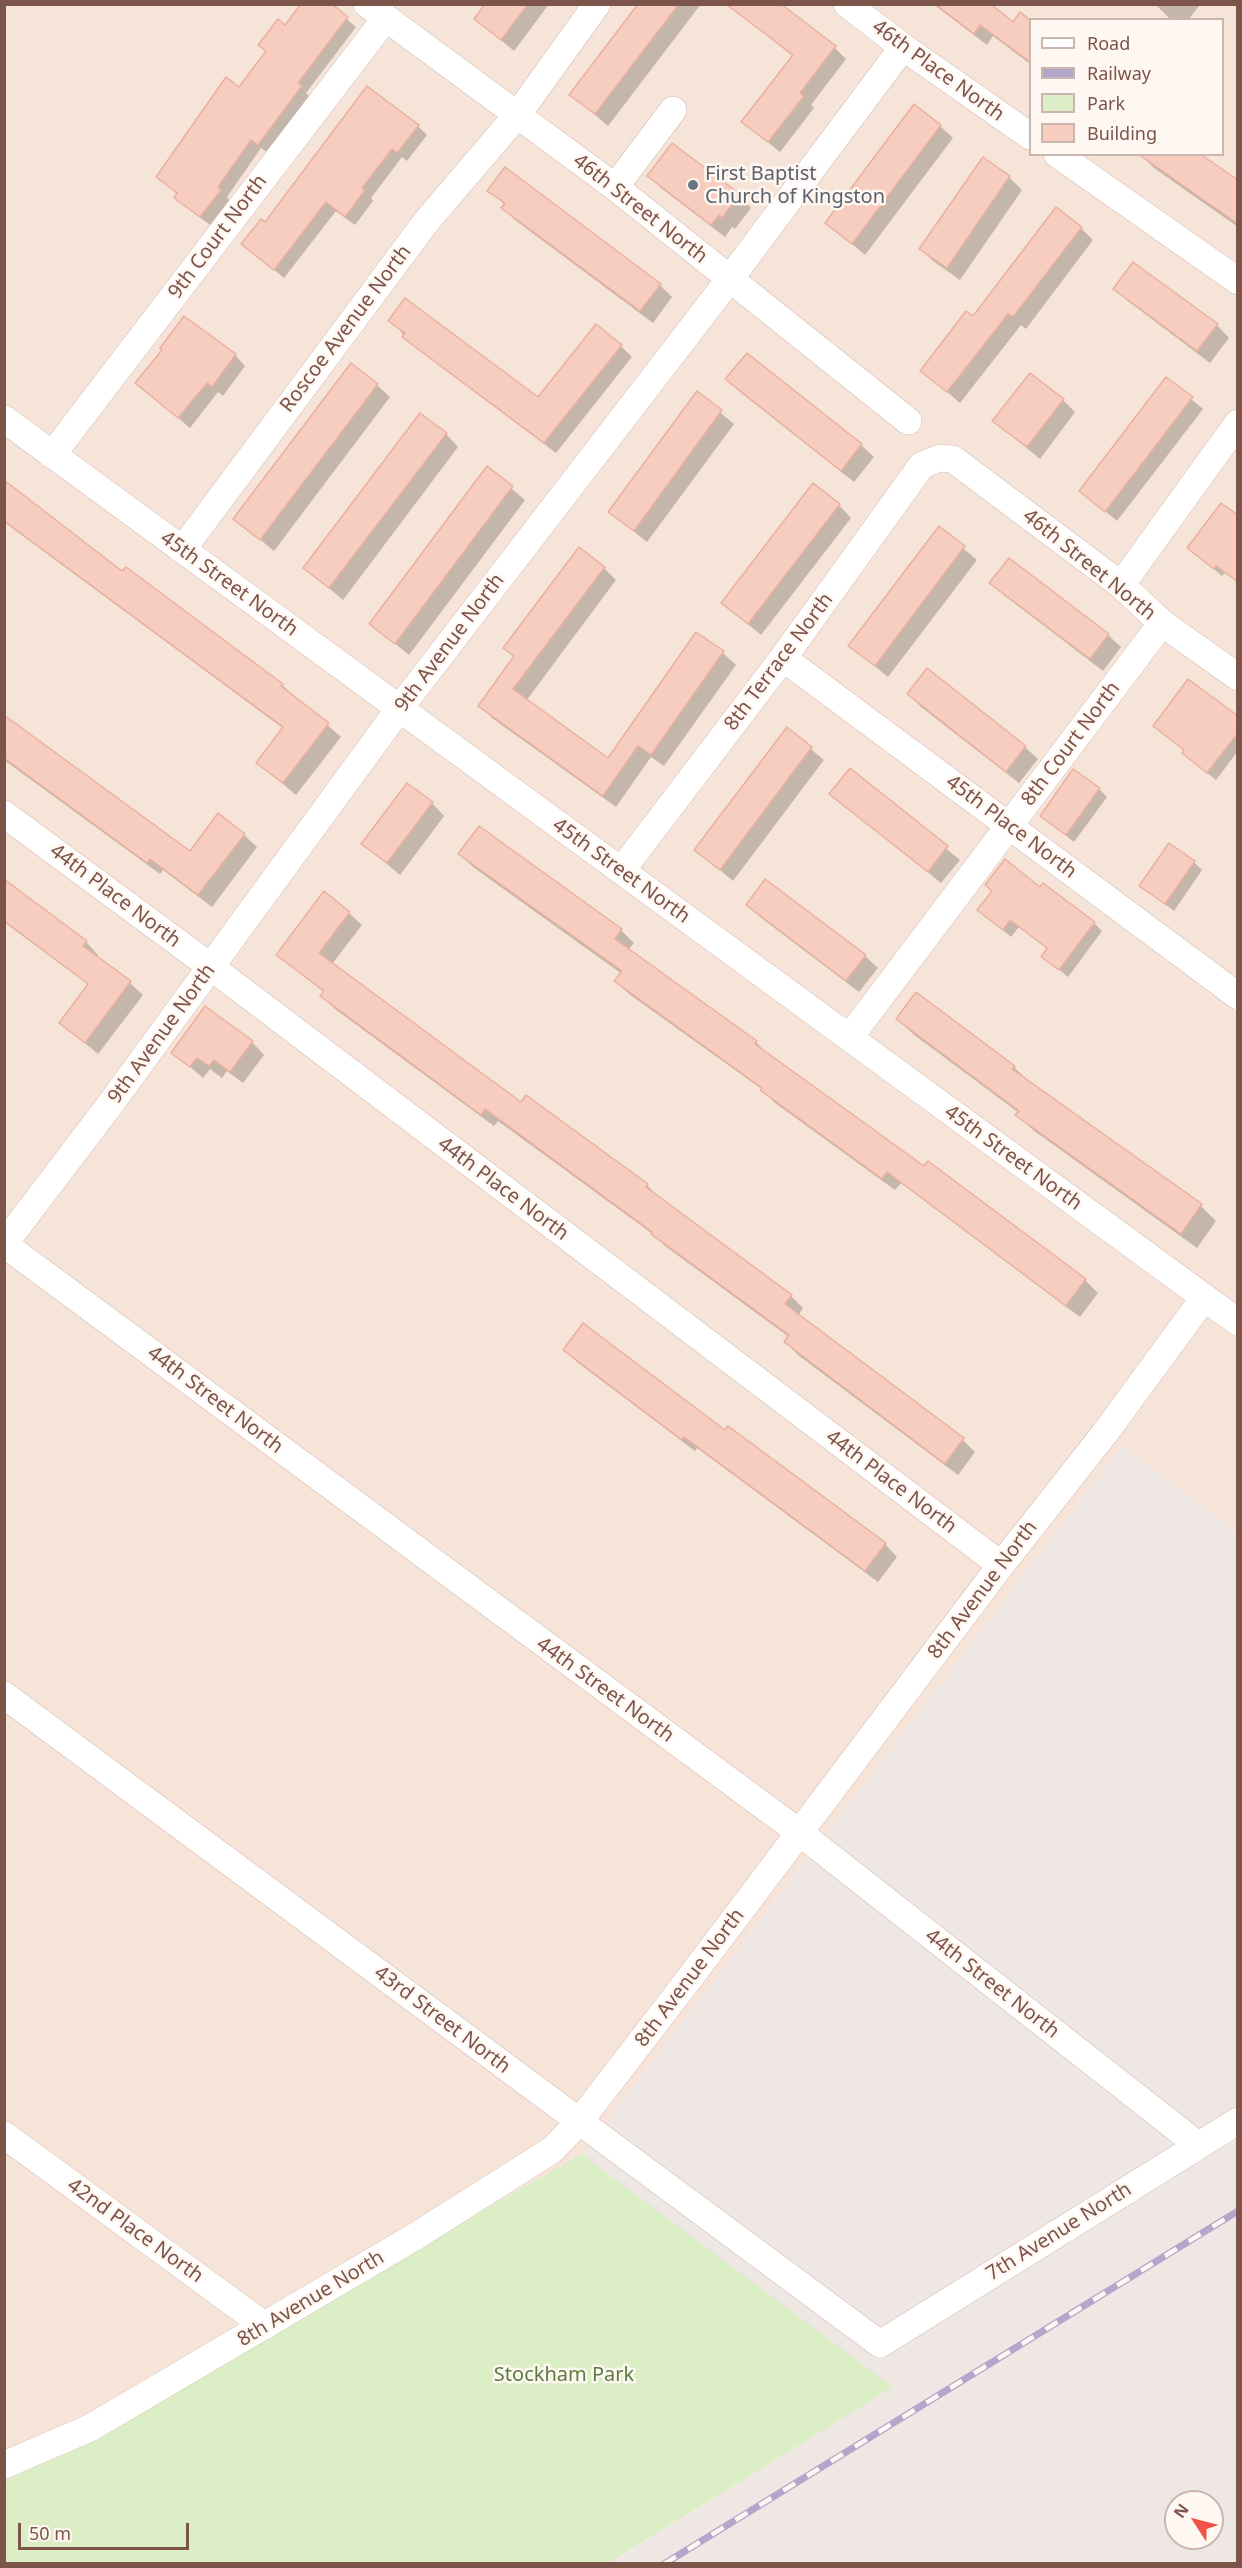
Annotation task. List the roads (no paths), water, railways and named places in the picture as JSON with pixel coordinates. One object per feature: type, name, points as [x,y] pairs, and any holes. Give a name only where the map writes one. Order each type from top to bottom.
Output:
[{"type":"street","name":"Roscoe Avenue North","points":[[182,549],[426,222],[518,114],[597,4]]},
{"type":"street","name":"46th Place North","points":[[847,4],[903,47],[1029,135]]},
{"type":"street","name":"46th Street North","points":[[376,12],[615,187],[908,421]]},
{"type":"street","name":"9th Court North","points":[[52,455],[376,12]]},
{"type":"street","name":"9th Avenue North","points":[[4,1244],[211,968],[399,709],[729,280],[903,47]]},
{"type":"street","points":[[615,187],[674,110]]},
{"type":"street","points":[[1060,156],[1238,281]]},
{"type":"street","name":"45th Street North","points":[[4,419],[1238,1322]]},
{"type":"street","points":[[1121,585],[1238,423]]},
{"type":"street","name":"46th Street North","points":[[940,458],[953,459],[1121,585],[1162,623],[1238,677]]},
{"type":"street","name":"8th Terrace North","points":[[621,871],[783,658],[922,465],[940,458]]},
{"type":"street","name":"8th Court North","points":[[849,1038],[1162,623]]},
{"type":"street","name":"45th Place North","points":[[783,658],[1238,996]]},
{"type":"street","name":"44th Place North","points":[[4,814],[1001,1565]]},
{"type":"street","name":"44th Street North","points":[[4,1244],[800,1833],[1198,2145]]},
{"type":"street","name":"8th Avenue North","points":[[4,2465],[90,2428],[416,2236],[552,2150],[579,2122],[1001,1565],[1105,1433],[1204,1298]]},
{"type":"street","name":"43rd Street North","points":[[4,1695],[880,2344]]},
{"type":"street","name":"7th Avenue North","points":[[880,2344],[1238,2121]]},
{"type":"street","name":"42nd Place North","points":[[4,2135],[265,2326]]},
{"type":"railway","points":[[664,2564],[1238,2211]]},
{"type":"place","name":"First Baptist Church of Kingston","points":[[693,185]]},
{"type":"park label","name":"Stockham Park","points":[[564,2375]]}]
